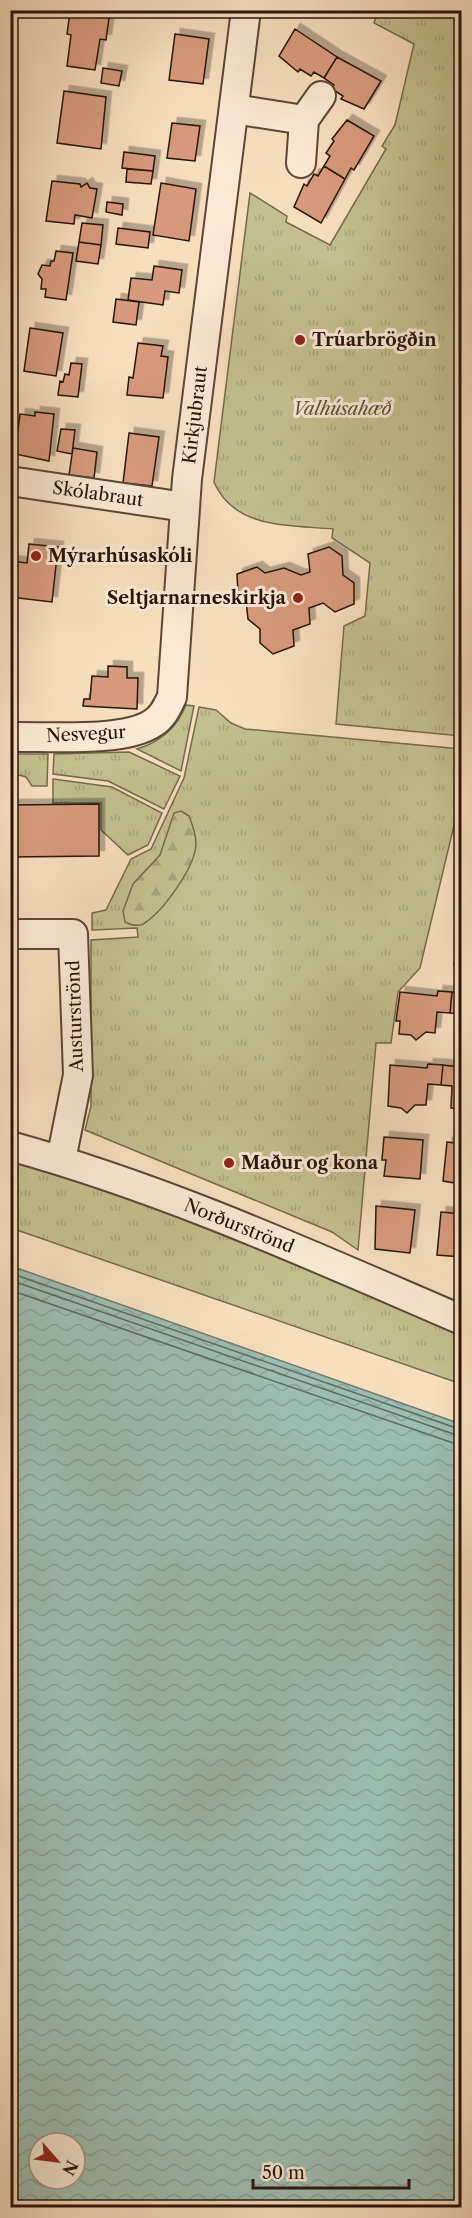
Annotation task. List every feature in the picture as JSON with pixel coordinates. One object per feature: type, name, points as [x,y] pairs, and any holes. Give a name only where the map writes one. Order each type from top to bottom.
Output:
[{"type":"street","name":"Kirkjubraut","points":[[159,719],[172,697],[185,507],[246,10]]},
{"type":"street","points":[[301,163],[304,120],[321,96]]},
{"type":"street","points":[[234,109],[304,120]]},
{"type":"street","name":"Skólabraut","points":[[10,481],[185,507]]},
{"type":"street","name":"Nesvegur","points":[[10,737],[116,735],[146,727],[159,719]]},
{"type":"street","name":"Austurströnd","points":[[10,934],[73,933],[78,1075],[61,1160]]},
{"type":"street","name":"Norðurströnd","points":[[10,1146],[61,1160],[229,1219],[462,1320]]},
{"type":"green space","name":"Valhúsahæð","points":[[378,11],[461,11],[461,736],[336,724],[344,626],[365,616],[370,563],[332,538],[333,529],[264,522],[235,509],[223,497],[214,482],[250,193],[287,216],[286,222],[330,245],[386,149],[382,146],[395,125],[414,44],[374,23]]},
{"type":"green space","points":[[186,705],[194,706],[181,771],[137,749],[167,733],[178,721]]},
{"type":"green space","points":[[199,707],[216,710],[231,723],[245,729],[461,749],[461,796],[420,968],[398,992],[391,1043],[376,1043],[358,1250],[332,1232],[85,1130],[91,1106],[91,940],[138,937],[137,928],[92,930],[92,913],[106,910],[131,859],[151,849],[184,778]]},
{"type":"green space","points":[[129,752],[180,776],[164,809],[108,781],[53,774],[54,754]]},
{"type":"green space","points":[[11,754],[48,754],[47,786],[32,786],[26,777],[11,773]]},
{"type":"green space","points":[[53,779],[112,787],[162,813],[148,845],[128,855],[101,830],[101,803],[53,803]]},
{"type":"green space","points":[[181,811],[189,816],[196,843],[195,853],[185,876],[169,899],[151,918],[138,925],[125,922],[123,911],[133,884],[160,855],[174,813]]},
{"type":"green space","points":[[10,1157],[182,1217],[461,1334],[461,1384],[11,1228]]},
{"type":"water","points":[[11,1266],[461,1424],[461,2207],[11,2207]]},
{"type":"building","points":[[133,10],[173,10],[173,15]]},
{"type":"building","points":[[70,12],[109,18],[106,40],[100,39],[95,70],[67,66],[71,35],[67,34]]},
{"type":"building","points":[[295,29],[337,57],[324,78],[314,72],[311,76],[300,69],[298,72],[279,56]]},
{"type":"building","points":[[175,34],[209,39],[203,84],[169,80]]},
{"type":"building","points":[[337,57],[381,81],[364,109],[341,99],[343,96],[332,89],[334,85],[324,78]]},
{"type":"building","points":[[103,68],[122,71],[119,86],[101,83]]},
{"type":"building","points":[[64,91],[106,97],[101,149],[57,143]]},
{"type":"building","points":[[347,120],[374,136],[354,170],[351,168],[345,179],[324,166],[330,156],[326,153],[334,141],[332,139]]},
{"type":"building","points":[[172,123],[200,126],[195,161],[167,158]]},
{"type":"building","points":[[124,152],[155,156],[153,171],[122,168]]},
{"type":"building","points":[[324,166],[345,179],[321,223],[294,207],[304,184],[307,186],[314,174],[318,176]]},
{"type":"building","points":[[127,169],[153,171],[151,184],[126,182]]},
{"type":"building","points":[[52,181],[80,184],[81,187],[87,183],[90,188],[97,189],[92,218],[75,215],[74,224],[46,221]]},
{"type":"building","points":[[161,183],[196,189],[189,241],[153,235]]},
{"type":"building","points":[[107,202],[123,204],[122,215],[106,212]]},
{"type":"building","points":[[82,223],[103,225],[101,245],[79,242]]},
{"type":"building","points":[[118,228],[150,232],[148,248],[116,244]]},
{"type":"building","points":[[79,242],[101,245],[98,264],[76,261]]},
{"type":"building","points":[[56,251],[73,253],[66,300],[45,297],[46,289],[41,289],[42,279],[38,274],[42,265],[50,266],[51,261],[54,261]]},
{"type":"building","points":[[154,266],[182,270],[179,293],[165,291],[163,305],[128,300],[131,278],[152,280]]},
{"type":"building","points":[[116,299],[139,302],[136,325],[113,322]]},
{"type":"building","points":[[30,328],[63,333],[56,376],[24,371]]},
{"type":"building","points":[[138,343],[163,346],[161,356],[168,357],[163,398],[127,395],[129,377],[133,378]]},
{"type":"building","points":[[71,363],[82,364],[78,397],[58,395],[60,381],[63,382],[65,374],[69,375]]},
{"type":"building","points":[[35,412],[54,414],[49,461],[15,454],[20,414],[35,416]]},
{"type":"building","points":[[61,429],[75,430],[72,454],[57,451]]},
{"type":"building","points":[[129,433],[159,437],[152,486],[123,483]]},
{"type":"building","points":[[73,448],[97,452],[94,478],[69,475]]},
{"type":"building","points":[[29,544],[58,547],[52,602],[10,597],[10,561],[27,563]]},
{"type":"building","name":"Seltjarnarneskirkja","points":[[329,547],[342,556],[343,575],[354,583],[354,604],[335,612],[323,603],[309,608],[310,624],[293,630],[294,646],[273,654],[260,643],[260,629],[248,619],[246,601],[238,595],[237,574],[257,567],[265,573],[284,568],[301,575],[310,572],[308,554]]},
{"type":"building","points":[[108,666],[127,667],[127,678],[138,678],[137,709],[83,706],[84,699],[90,699],[92,676],[108,677]]},
{"type":"building","points":[[99,804],[99,856],[11,857],[11,805]]},
{"type":"building","points":[[456,948],[462,949],[462,966],[454,966]]},
{"type":"building","points":[[438,991],[452,992],[450,1013],[437,1012],[435,1033],[426,1032],[416,1040],[411,1035],[399,1034],[400,1021],[396,1021],[400,992],[437,996]]},
{"type":"building","points":[[452,992],[462,993],[462,1014],[450,1013]]},
{"type":"building","points":[[428,1064],[443,1065],[441,1085],[428,1084],[426,1105],[415,1105],[407,1113],[401,1108],[388,1106],[390,1065],[427,1068]]},
{"type":"building","points":[[443,1065],[459,1067],[458,1071],[462,1071],[462,1110],[451,1108],[452,1086],[441,1085]]},
{"type":"building","points":[[384,1137],[423,1140],[420,1179],[384,1176],[386,1160],[382,1160]]},
{"type":"building","points":[[447,1142],[462,1144],[462,1184],[443,1181]]},
{"type":"building","points":[[376,1206],[415,1210],[410,1253],[375,1249]]},
{"type":"building","points":[[441,1212],[462,1214],[462,1257],[437,1255]]},
{"type":"place","name":"Trúarbrögðin","points":[[300,340]]},
{"type":"place","name":"Mýrarhúsaskóli","points":[[36,556]]},
{"type":"place","name":"Seltjarnarneskirkja","points":[[298,598]]},
{"type":"place","name":"Maður og kona","points":[[229,1163]]}]
